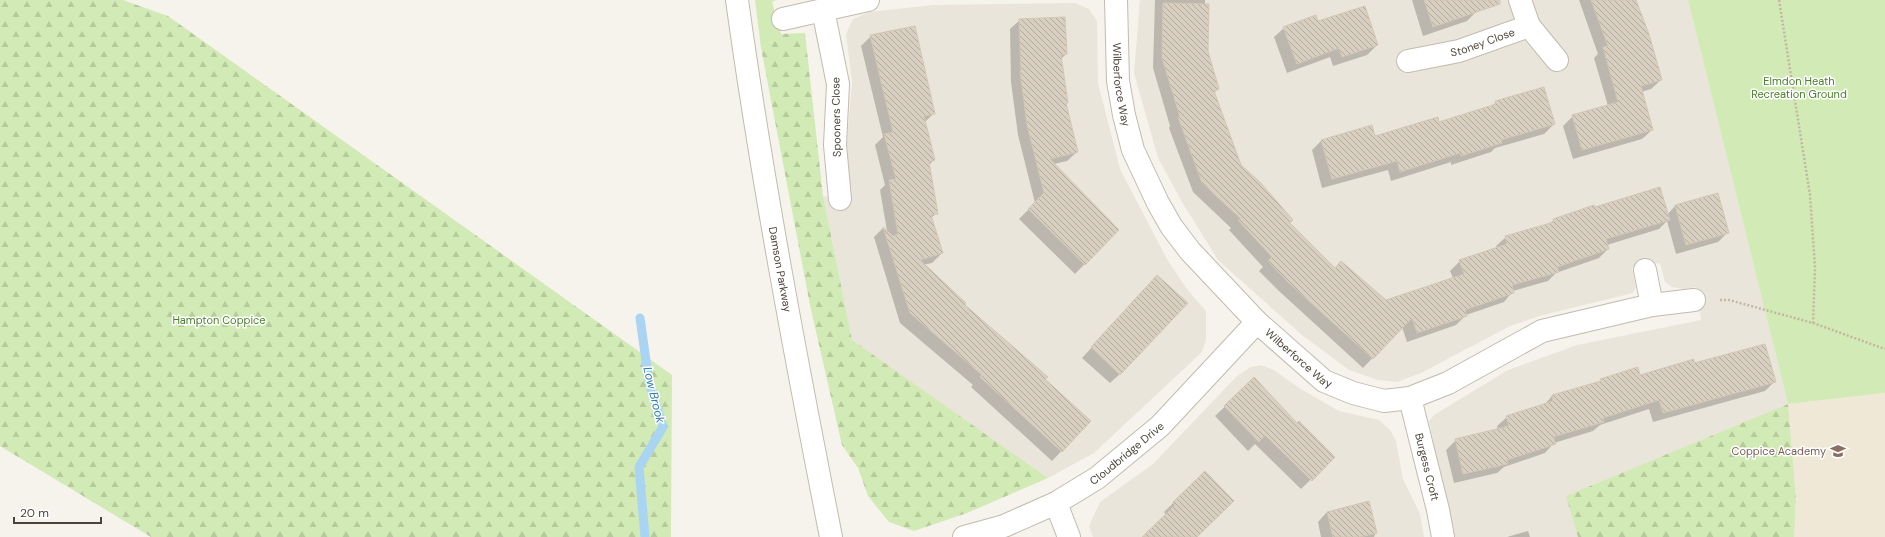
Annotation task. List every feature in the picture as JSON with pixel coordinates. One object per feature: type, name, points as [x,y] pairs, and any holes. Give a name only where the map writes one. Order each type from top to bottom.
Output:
[{"type":"street","name":"Damson Parkway","points":[[737,0],[746,64],[804,398],[831,537]]},
{"type":"street","points":[[783,19],[868,0]]},
{"type":"street","name":"Wilberforce Way","points":[[1116,0],[1118,81],[1124,115],[1133,150],[1171,226],[1190,251],[1258,322],[1324,381],[1353,393],[1384,401],[1410,398],[1448,383],[1542,332],[1652,305],[1694,300]]},
{"type":"street","name":"Stoney Close","points":[[1408,61],[1460,51],[1529,26],[1520,0]]},
{"type":"street","name":"Spooners Close","points":[[823,10],[838,84],[835,145],[840,199]]},
{"type":"street","points":[[1529,26],[1558,60]]},
{"type":"street","points":[[1645,270],[1652,305]]},
{"type":"street","name":"Cloudbridge Drive","points":[[964,537],[1004,526],[1056,503],[1097,478],[1160,426],[1258,322]]},
{"type":"street","name":"Burgess Croft","points":[[1410,398],[1438,510],[1443,537]]},
{"type":"street","points":[[1056,503],[1069,537]]},
{"type":"path","points":[[1779,0],[1810,195],[1815,268],[1813,324]]},
{"type":"path","points":[[1694,300],[1729,300],[1813,324],[1885,348]]},
{"type":"shaded area","points":[[1140,0],[1688,0],[1788,404],[1567,496],[1578,537],[1453,537],[1454,530],[1442,487],[1429,421],[1434,415],[1508,370],[1577,345],[1701,320],[1696,287],[1684,289],[1672,287],[1665,282],[1660,263],[1632,268],[1636,287],[1633,293],[1543,315],[1510,326],[1421,373],[1397,382],[1378,380],[1349,370],[1302,335],[1218,260],[1182,202],[1158,158],[1134,73]]},
{"type":"shaded area","points":[[1075,3],[1089,9],[1097,21],[1098,83],[1120,169],[1168,261],[1187,289],[1206,311],[1206,340],[1202,352],[1094,453],[1048,478],[852,341],[823,196],[848,200],[847,143],[852,81],[846,34],[853,19],[869,12],[933,5]]},
{"type":"shaded area","points":[[1261,365],[1274,370],[1299,388],[1339,411],[1379,420],[1390,430],[1396,441],[1403,479],[1420,514],[1424,537],[1093,537],[1089,526],[1100,502],[1153,464],[1237,376],[1251,367]]},
{"type":"shaded area","name":"Coppice Academy","points":[[1885,393],[1885,537],[1794,537],[1796,498],[1788,404]]},
{"type":"green space","name":"Hampton Coppice","points":[[0,0],[123,0],[168,16],[672,375],[671,537],[151,537],[0,446]]},
{"type":"green space","points":[[755,0],[776,0],[772,2],[781,34],[761,48]]},
{"type":"green space","name":"Elmdon Heath Recreation Ground","points":[[1688,0],[1885,0],[1885,393],[1788,404]]},
{"type":"green space","points":[[805,33],[823,196],[852,340],[1048,478],[967,513],[914,531],[889,522],[868,496],[858,468],[842,445],[811,310],[761,48],[781,34]]},
{"type":"green space","points":[[1788,404],[1796,498],[1794,537],[1578,537],[1566,496]]},
{"type":"building","points":[[1424,0],[1500,0],[1500,4],[1433,27]]},
{"type":"building","points":[[1591,0],[1636,0],[1649,34],[1662,80],[1641,86],[1653,130],[1582,150],[1572,115],[1618,102],[1603,47],[1608,46]]},
{"type":"building","points":[[1163,3],[1209,4],[1208,51],[1219,89],[1214,91],[1241,165],[1260,182],[1293,220],[1290,223],[1335,268],[1341,261],[1386,300],[1464,274],[1459,260],[1507,244],[1505,236],[1554,222],[1553,219],[1594,205],[1595,207],[1660,187],[1670,220],[1606,239],[1609,249],[1557,267],[1559,272],[1512,285],[1514,293],[1465,310],[1467,316],[1417,333],[1412,318],[1373,359],[1288,282],[1268,261],[1272,257],[1238,220],[1240,218],[1202,183],[1178,117],[1180,117],[1162,58]]},
{"type":"building","points":[[1365,6],[1378,45],[1342,57],[1339,48],[1297,64],[1283,27],[1316,15],[1318,21]]},
{"type":"building","points":[[1065,17],[1067,54],[1061,55],[1068,103],[1066,103],[1078,152],[1050,159],[1119,230],[1085,265],[1028,209],[1044,193],[1027,125],[1020,71],[1019,19]]},
{"type":"building","points":[[915,26],[935,114],[924,116],[935,160],[929,162],[938,214],[931,215],[943,253],[920,260],[966,303],[965,305],[1048,377],[1045,379],[1091,421],[1062,452],[980,377],[982,375],[910,313],[883,227],[893,236],[898,234],[889,180],[896,179],[884,134],[893,132],[870,35]]},
{"type":"building","points":[[1544,87],[1555,124],[1501,140],[1502,143],[1461,156],[1460,153],[1400,172],[1397,161],[1332,179],[1321,140],[1372,125],[1375,136],[1438,117],[1439,122],[1496,104],[1495,101]]},
{"type":"building","points":[[1718,193],[1729,233],[1686,245],[1675,205]]},
{"type":"building","points":[[1157,275],[1188,303],[1120,375],[1091,347]]},
{"type":"building","points":[[1765,344],[1776,382],[1663,413],[1659,400],[1603,418],[1604,422],[1553,437],[1556,444],[1507,460],[1508,464],[1463,474],[1455,439],[1509,426],[1506,416],[1553,401],[1552,395],[1601,381],[1600,379],[1638,367],[1640,375],[1694,359],[1694,363]]},
{"type":"building","points":[[1254,377],[1297,423],[1299,421],[1335,457],[1312,481],[1265,435],[1259,442],[1224,406]]},
{"type":"building","points":[[1205,471],[1234,501],[1197,537],[1142,537],[1175,505],[1173,502]]},
{"type":"building","points":[[1369,501],[1377,533],[1360,537],[1333,537],[1327,512]]},
{"type":"waterway","name":"Low Brook","points":[[640,318],[649,382],[663,427],[639,467],[645,537]]},
{"type":"place","name":"Coppice Academy","points":[[1838,451]]}]
